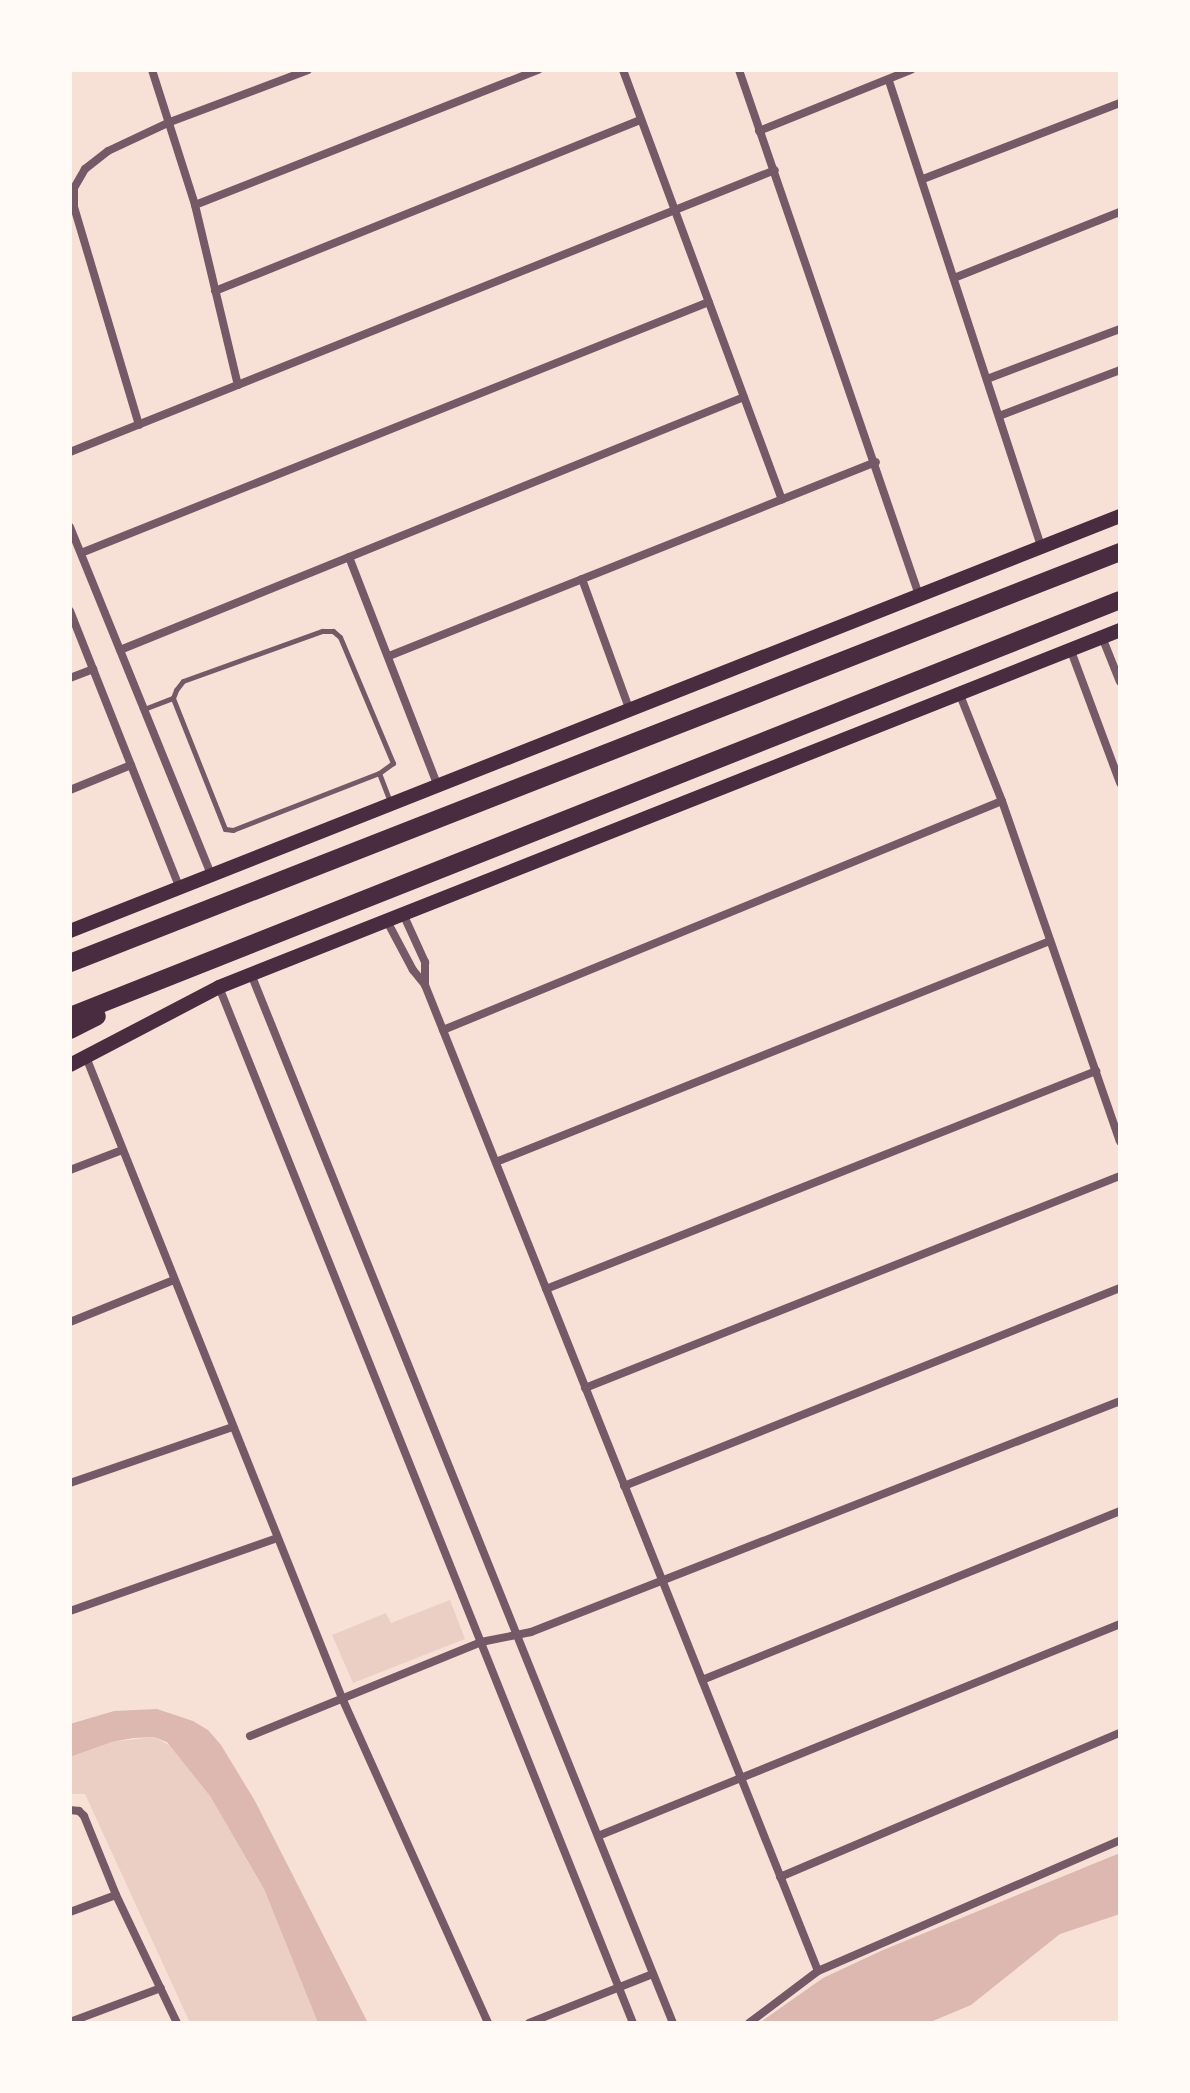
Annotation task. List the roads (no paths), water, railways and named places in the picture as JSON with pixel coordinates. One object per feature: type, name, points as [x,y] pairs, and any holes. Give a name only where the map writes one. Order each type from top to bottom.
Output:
[{"type":"highway","points":[[70,963],[1120,552]]},
{"type":"highway","points":[[70,1016],[1120,600]]},
{"type":"highway","points":[[70,1030],[193,968]]},
{"type":"main road","points":[[70,931],[1120,516]]},
{"type":"main road","points":[[70,1065],[219,987],[388,923],[1120,630]]},
{"type":"street","points":[[152,70],[195,205],[238,385]]},
{"type":"street","points":[[139,425],[74,207],[74,188],[85,169],[108,151],[170,122],[308,70]]},
{"type":"street","points":[[195,205],[538,70]]},
{"type":"street","points":[[623,70],[782,500]]},
{"type":"street","points":[[739,70],[876,462],[919,595]]},
{"type":"street","points":[[759,131],[911,70]]},
{"type":"street","points":[[889,81],[1041,546]]},
{"type":"street","points":[[923,179],[1120,103]]},
{"type":"street","points":[[215,291],[641,120]]},
{"type":"street","points":[[70,452],[775,170]]},
{"type":"street","points":[[954,278],[1120,212]]},
{"type":"street","points":[[81,553],[709,302]]},
{"type":"street","points":[[987,379],[1120,329]]},
{"type":"street","points":[[999,416],[1120,370]]},
{"type":"street","points":[[120,650],[744,397]]},
{"type":"street","points":[[389,656],[876,462]]},
{"type":"street","points":[[70,527],[211,874]]},
{"type":"street","points":[[349,557],[439,787]]},
{"type":"street","points":[[582,579],[630,711]]},
{"type":"street","points":[[70,611],[179,887]]},
{"type":"street","points":[[1102,637],[1120,682]]},
{"type":"street","points":[[1071,651],[1120,783]]},
{"type":"street","points":[[70,678],[93,669]]},
{"type":"street","points":[[960,695],[1002,801],[1120,1141]]},
{"type":"street","points":[[70,790],[131,765]]},
{"type":"street","points":[[443,1030],[1002,801]]},
{"type":"street","points":[[404,916],[425,962],[425,985]]},
{"type":"street","points":[[388,923],[413,970],[425,985],[818,1971]]},
{"type":"street","points":[[496,1162],[1050,941]]},
{"type":"street","points":[[251,974],[673,2023]]},
{"type":"street","points":[[219,987],[633,2023]]},
{"type":"street","points":[[86,1057],[342,1698],[488,2023]]},
{"type":"street","points":[[546,1289],[1096,1071]]},
{"type":"street","points":[[70,1170],[122,1150]]},
{"type":"street","points":[[585,1388],[1120,1176]]},
{"type":"street","points":[[70,1322],[174,1280]]},
{"type":"street","points":[[624,1486],[1120,1288]]},
{"type":"street","points":[[250,1736],[481,1642],[517,1635],[662,1581],[1120,1401]]},
{"type":"street","points":[[70,1483],[233,1427]]},
{"type":"street","points":[[702,1680],[1120,1511]]},
{"type":"street","points":[[70,1611],[277,1538]]},
{"type":"street","points":[[598,1836],[1120,1624]]},
{"type":"street","points":[[780,1877],[1120,1733]]},
{"type":"street","points":[[70,1810],[79,1811],[84,1816],[116,1895],[177,2023]]},
{"type":"street","points":[[749,2023],[818,1971],[1120,1840]]},
{"type":"street","points":[[70,1912],[116,1895]]},
{"type":"street","points":[[529,2023],[653,1974]]},
{"type":"street","points":[[70,2022],[161,1988]]},
{"type":"lane","points":[[144,709],[173,698],[183,681],[322,631],[333,631],[340,637],[392,759],[391,766],[233,830],[225,829],[173,698]]},
{"type":"lane","points":[[379,773],[391,805]]}]
